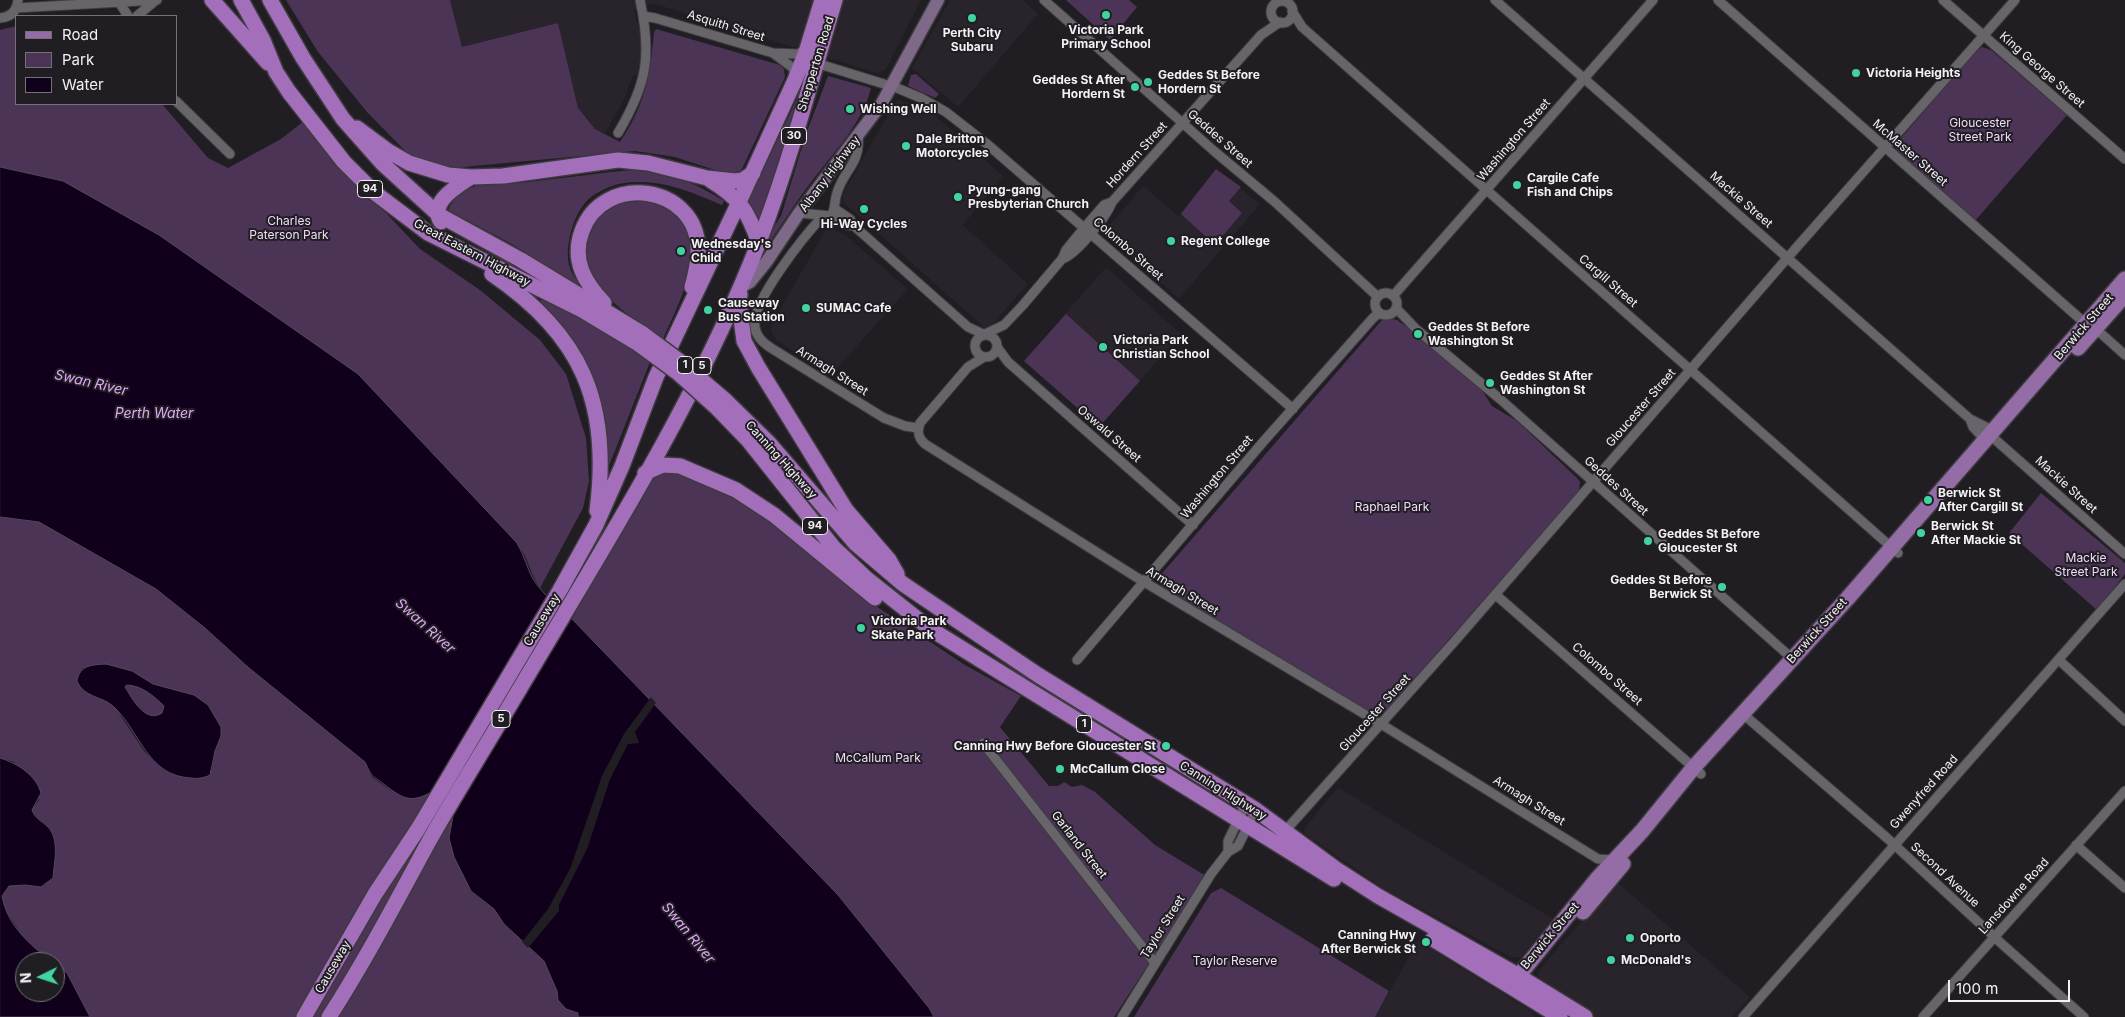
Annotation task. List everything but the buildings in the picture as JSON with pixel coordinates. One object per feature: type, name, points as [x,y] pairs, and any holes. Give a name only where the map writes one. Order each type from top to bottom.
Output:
[{"type":"highway","points":[[212,0],[276,72]]},
{"type":"highway","name":"Great Eastern Highway","points":[[241,0],[263,40],[276,72],[295,99],[358,177],[395,210],[428,233],[640,339]]},
{"type":"highway","name":"Shepperton Road","points":[[740,202],[795,80],[822,0]]},
{"type":"highway","name":"Shepperton Road","points":[[759,243],[771,212],[835,0]]},
{"type":"highway","name":"Great Eastern Highway","points":[[273,3],[303,58],[343,119],[383,164],[439,215],[618,317],[678,373],[721,404]]},
{"type":"highway","points":[[343,119],[388,151],[409,163],[448,174],[471,177],[503,176],[618,160],[648,163],[707,178],[735,181],[743,180],[753,173]]},
{"type":"highway","points":[[471,177],[448,192],[440,205],[439,219],[447,232],[473,255]]},
{"type":"highway","points":[[707,178],[740,202],[751,222],[759,243]]},
{"type":"highway","points":[[618,317],[584,279],[578,256],[579,240],[585,223],[594,209],[612,198],[628,193],[641,193],[666,198],[677,206],[692,224],[696,235],[698,249],[694,280],[684,317]]},
{"type":"highway","name":"Causeway","points":[[304,1017],[375,894],[418,829],[560,590],[596,525],[622,466],[656,377],[740,202]]},
{"type":"highway","points":[[428,233],[521,294],[537,307],[565,341],[586,378],[594,404],[599,431],[601,476],[596,525]]},
{"type":"highway","name":"Causeway","points":[[329,1017],[376,938],[430,840],[645,473],[681,408],[741,287],[759,243]]},
{"type":"highway","points":[[741,287],[739,302],[744,341],[758,367],[846,510],[889,560],[903,584]]},
{"type":"highway","name":"Canning Highway","points":[[721,404],[768,442],[856,544],[903,584],[1038,675],[1251,807],[1336,869],[1518,983],[1560,1017]]},
{"type":"highway","name":"Canning Highway","points":[[721,404],[834,548],[866,578],[929,628],[1372,902],[1518,983],[1585,1017]]},
{"type":"highway","points":[[645,473],[663,465],[680,466],[736,490],[774,515],[850,579],[890,609],[929,628]]},
{"type":"main road","name":"Albany Highway","points":[[741,287],[750,282],[767,261],[799,213],[882,103],[938,0]]},
{"type":"main road","name":"Berwick Street","points":[[2091,326],[2125,279]]},
{"type":"main road","name":"Berwick Street","points":[[1518,983],[1698,771],[1894,550],[1991,436],[2091,326],[2125,295]]},
{"type":"main road","name":"Berwick Street","points":[[1518,983],[1601,866],[1614,860],[1698,771]]},
{"type":"street","points":[[0,18],[11,15],[17,4],[156,0]]},
{"type":"street","points":[[137,15],[156,0]]},
{"type":"street","points":[[618,133],[642,86],[647,51],[640,0]]},
{"type":"street","name":"Geddes Street","points":[[1044,0],[1300,225],[1378,297]]},
{"type":"street","points":[[1266,0],[1271,12],[1275,20],[1283,22],[1291,17],[1292,6],[1279,1],[1271,12]]},
{"type":"street","name":"Mackie Street","points":[[1495,0],[1970,419],[1973,427],[1991,436],[2125,554]]},
{"type":"street","name":"Washington Street","points":[[1393,296],[1653,0]]},
{"type":"street","name":"McMaster Street","points":[[1718,0],[1884,148],[2125,355]]},
{"type":"street","name":"King George Street","points":[[1943,0],[2125,159]]},
{"type":"street","name":"Gloucester Street","points":[[1285,831],[1496,594],[1788,257],[2015,0]]},
{"type":"street","points":[[133,1],[136,15]]},
{"type":"street","points":[[119,2],[127,15]]},
{"type":"street","name":"Cargill Street","points":[[1292,6],[1302,27],[1894,550]]},
{"type":"street","name":"Hordern Street","points":[[1261,35],[1271,12]]},
{"type":"street","name":"Asquith Street","points":[[643,16],[773,53],[798,54],[807,49]]},
{"type":"street","name":"Hordern Street","points":[[984,334],[1004,325],[1062,259],[1066,250],[1087,230],[1104,205],[1112,202],[1261,35],[1283,22]]},
{"type":"street","name":"Cargill Street","points":[[1283,22],[1302,27]]},
{"type":"street","name":"Asquith Street","points":[[773,53],[793,68],[795,80]]},
{"type":"street","points":[[816,64],[890,86]]},
{"type":"street","name":"Colombo Street","points":[[890,86],[921,98],[946,112],[1087,230],[1292,409]]},
{"type":"street","points":[[178,103],[230,154]]},
{"type":"street","points":[[830,214],[836,192],[859,150],[858,137]]},
{"type":"street","points":[[799,213],[830,214],[850,219],[854,226],[968,327],[993,337],[997,345],[995,352],[968,367],[922,420],[918,428]]},
{"type":"street","name":"Armagh Street","points":[[830,214],[788,260],[756,310],[755,327],[763,342],[884,418],[905,426],[918,428],[920,439],[925,444],[1143,582],[1381,724],[1601,866]]},
{"type":"street","points":[[1387,294],[1393,296],[1396,300],[1396,308],[1384,314],[1375,305],[1378,297],[1387,294]]},
{"type":"street","name":"Geddes Street","points":[[1396,308],[1416,329],[1500,400],[1795,661]]},
{"type":"street","name":"Geddes Street","points":[[1384,314],[1416,329]]},
{"type":"street","name":"Washington Street","points":[[1077,660],[1292,409],[1373,318],[1384,314]]},
{"type":"street","name":"Hordern Street","points":[[997,345],[1004,325]]},
{"type":"street","points":[[968,327],[977,354],[987,356]]},
{"type":"street","points":[[968,367],[978,337],[984,334]]},
{"type":"street","name":"Oswald Street","points":[[997,345],[1008,362],[1193,525]]},
{"type":"street","name":"Oswald Street","points":[[987,356],[1008,362]]},
{"type":"street","name":"Gwenyfred Road","points":[[1743,1017],[2125,584]]},
{"type":"street","name":"Colombo Street","points":[[1496,594],[1698,771]]},
{"type":"street","points":[[2059,660],[2125,721]]},
{"type":"street","name":"Second Avenue","points":[[1746,716],[1894,845],[2084,1017]]},
{"type":"street","name":"Garland Street","points":[[983,742],[1155,963]]},
{"type":"street","name":"Lansdowne Road","points":[[1923,1017],[2125,791]]},
{"type":"street","name":"Taylor Street","points":[[1122,1017],[1228,852],[1238,846],[1244,822],[1251,807]]},
{"type":"street","points":[[2076,845],[2125,888]]},
{"type":"shaded area","points":[[450,0],[921,0],[886,69],[877,73],[652,3],[634,10],[644,48],[639,76],[633,75],[624,99],[605,134],[595,129],[578,108],[558,23],[462,47]]},
{"type":"shaded area","points":[[950,0],[1023,0],[1038,14],[958,107],[912,68]]},
{"type":"shaded area","points":[[897,99],[916,105],[935,115],[1003,176],[963,225],[1028,284],[987,330],[843,202],[843,194]]},
{"type":"shaded area","name":"Regent College","points":[[1216,169],[1260,204],[1179,299],[1104,232],[1143,186],[1178,216]]},
{"type":"shaded area","points":[[835,230],[845,235],[908,289],[832,374],[777,341],[771,329],[774,320],[825,231]]},
{"type":"shaded area","name":"Victoria Park Christian School","points":[[1106,267],[1181,334],[1099,427],[1024,361]]},
{"type":"shaded area","points":[[1338,787],[1553,919],[1521,957],[1511,957],[1386,890],[1305,834],[1304,829]]},
{"type":"shaded area","points":[[1616,881],[1750,997],[1732,1017],[1594,1017],[1541,985],[1538,974],[1540,969]]},
{"type":"shaded area","points":[[1418,941],[1532,1012],[1535,1017],[1375,1017]]},
{"type":"green space","points":[[286,0],[450,0],[462,47],[558,23],[578,108],[595,129],[620,142],[641,103],[651,63],[654,32],[656,29],[780,65],[784,69],[785,77],[741,171],[735,173],[718,171],[675,157],[635,151],[452,168],[409,155],[367,112],[318,52]]},
{"type":"green space","name":"Victoria Park Primary School","points":[[1066,0],[1129,0],[1137,7],[1110,40]]},
{"type":"green space","name":"Charles Paterson Park","points":[[15,26],[15,105],[163,105],[208,158],[228,168],[281,139],[304,121],[336,160],[420,249],[480,290],[540,340],[566,374],[586,438],[589,481],[583,508],[540,588],[523,552],[500,526],[63,181],[0,167],[0,30]]},
{"type":"green space","name":"Gloucester Street Park","points":[[1982,47],[1991,50],[2067,115],[1974,222],[1898,155],[1895,145],[1977,50]]},
{"type":"green space","points":[[916,74],[939,94],[935,98],[908,86],[911,75]]},
{"type":"green space","points":[[828,76],[871,88],[867,101],[854,126],[806,189],[764,251],[772,230],[781,216],[806,134]]},
{"type":"green space","points":[[803,86],[761,226],[747,204]]},
{"type":"green space","points":[[1216,169],[1241,187],[1229,201],[1242,213],[1215,245],[1181,214]]},
{"type":"green space","points":[[632,170],[680,179],[724,201],[722,205],[681,189],[648,182],[619,184],[596,193],[585,203],[580,211],[571,230],[569,240],[568,260],[570,268],[584,291],[512,244],[448,210],[459,195],[482,184],[529,182]]},
{"type":"green space","points":[[631,198],[654,200],[669,209],[686,229],[690,244],[691,260],[688,277],[663,339],[639,323],[612,301],[591,276],[585,263],[584,249],[594,221],[611,206]]},
{"type":"green space","points":[[543,297],[634,350],[650,362],[607,471],[601,410],[539,303]]},
{"type":"green space","points":[[1066,314],[1140,381],[1099,427],[1024,361]]},
{"type":"green space","name":"Raphael Park","points":[[1387,318],[1397,320],[1415,333],[1473,382],[1483,392],[1492,406],[1517,421],[1580,482],[1579,491],[1386,711],[1376,715],[1161,586],[1158,578],[1382,320]]},
{"type":"green space","name":"McCallum Park","points":[[674,470],[742,500],[774,519],[879,608],[965,665],[1021,696],[1000,727],[1049,786],[1058,786],[1064,782],[1072,787],[1082,785],[1095,792],[1155,845],[1206,876],[1114,1017],[934,1017],[929,1008],[838,895],[572,619],[636,497],[653,475]]},
{"type":"green space","name":"Mackie Street Park","points":[[2041,493],[2125,563],[2125,574],[2097,610],[2009,533]]},
{"type":"green space","points":[[0,517],[39,522],[156,589],[205,628],[249,668],[365,762],[372,777],[392,791],[439,788],[447,795],[454,810],[470,891],[494,909],[504,924],[544,961],[557,991],[558,1000],[566,1009],[578,1013],[578,1017],[90,1017],[65,971],[65,952],[40,952],[26,941],[5,910],[2,896],[9,886],[41,887],[53,878],[55,852],[52,832],[32,810],[39,800],[14,762],[0,758]],"holes":[[[106,664],[132,671],[153,684],[194,695],[208,705],[221,736],[215,751],[212,769],[154,761],[144,751],[115,707],[106,701],[82,669]]]},
{"type":"green space","points":[[125,686],[143,689],[152,695],[164,706],[162,713],[156,716],[150,715],[140,709]]},
{"type":"green space","name":"Taylor Reserve","points":[[1221,888],[1389,991],[1375,1017],[1134,1017],[1211,893]]},
{"type":"water","name":"Perth Water","points":[[0,167],[63,181],[159,235],[358,374],[517,543],[533,579],[541,590],[572,619],[838,895],[929,1008],[934,1017],[578,1017],[578,1013],[566,1009],[558,1000],[557,991],[544,961],[504,924],[494,909],[471,891],[454,857],[449,838],[454,810],[447,795],[439,788],[417,798],[406,798],[393,791],[373,776],[365,762],[249,668],[205,628],[156,589],[39,522],[0,517]]},
{"type":"water","points":[[106,664],[132,671],[153,684],[194,695],[208,705],[221,727],[221,736],[215,751],[210,775],[203,778],[193,778],[176,775],[164,769],[154,761],[123,717],[110,703],[89,694],[80,687],[77,681],[78,676],[84,669]],"holes":[[[132,685],[147,692],[160,702],[164,706],[162,713],[156,716],[150,715],[140,709],[125,687]]]},
{"type":"water","points":[[0,758],[13,763],[35,781],[41,793],[32,810],[37,818],[52,832],[55,845],[53,878],[41,887],[9,886],[2,896],[14,925],[27,941],[40,952],[15,952],[15,1002],[65,1002],[65,972],[90,1017],[0,1017]]},
{"type":"pier","points":[[651,697],[656,703],[635,732],[639,743],[628,744],[610,779],[587,849],[559,905],[559,911],[528,948],[522,942],[548,909],[570,869],[602,776],[624,734]]},
{"type":"place","name":"Victoria Park Primary School","points":[[1106,15]]},
{"type":"place","name":"Perth City Subaru","points":[[972,18]]},
{"type":"place","name":"Victoria Heights","points":[[1856,73]]},
{"type":"place","name":"Geddes St Before Hordern St","points":[[1148,82]]},
{"type":"place","name":"Geddes St After Hordern St","points":[[1135,87]]},
{"type":"place","name":"Wishing Well","points":[[850,109]]},
{"type":"place","name":"Dale Britton Motorcycles","points":[[906,146]]},
{"type":"place","name":"Cargile Cafe Fish and Chips","points":[[1517,185]]},
{"type":"place","name":"Pyung-gang Presbyterian Church","points":[[958,197]]},
{"type":"place","name":"Hi-Way Cycles","points":[[864,209]]},
{"type":"place","name":"Regent College","points":[[1171,241]]},
{"type":"place","name":"Wednesday's Child","points":[[681,251]]},
{"type":"place","name":"SUMAC Cafe","points":[[806,308]]},
{"type":"place","name":"Causeway Bus Station","points":[[708,310]]},
{"type":"place","name":"Geddes St Before Washington St","points":[[1418,334]]},
{"type":"place","name":"Victoria Park Christian School","points":[[1103,347]]},
{"type":"place","name":"Geddes St After Washington St","points":[[1490,383]]},
{"type":"place","name":"Berwick St After Cargill St","points":[[1928,500]]},
{"type":"place","name":"Berwick St After Mackie St","points":[[1921,533]]},
{"type":"place","name":"Geddes St Before Gloucester St","points":[[1648,541]]},
{"type":"place","name":"Geddes St Before Berwick St","points":[[1722,587]]},
{"type":"place","name":"Victoria Park Skate Park","points":[[861,628]]},
{"type":"place","name":"Canning Hwy Before Gloucester St","points":[[1166,746]]},
{"type":"place","name":"McCallum Close","points":[[1060,769]]},
{"type":"place","name":"Oporto","points":[[1630,938]]},
{"type":"place","name":"Canning Hwy After Berwick St","points":[[1426,942]]},
{"type":"place","name":"McDonald's","points":[[1611,960]]},
{"type":"water label","name":"Swan River","points":[[91,383]]},
{"type":"water label","name":"Swan River","points":[[425,626]]},
{"type":"water label","name":"Swan River","points":[[688,933]]}]
